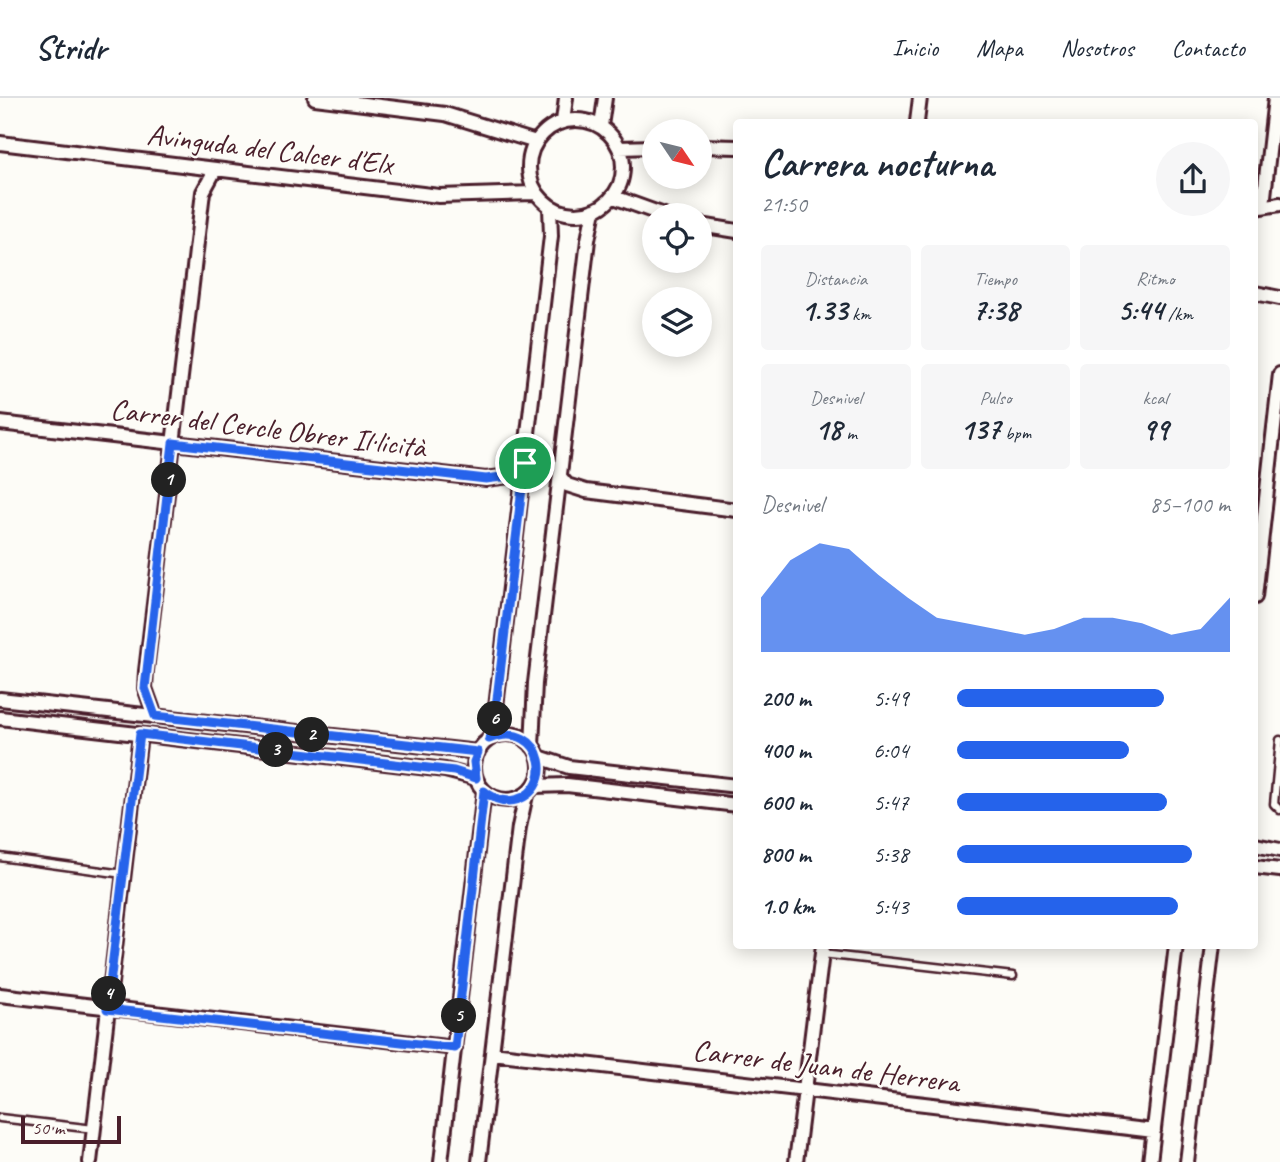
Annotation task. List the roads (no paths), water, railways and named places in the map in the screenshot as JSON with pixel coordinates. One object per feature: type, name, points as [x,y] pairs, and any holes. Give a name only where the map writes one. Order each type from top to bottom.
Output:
[{"type":"street","name":"Avinguda del Calcer d'Elx","points":[[315,98],[445,114],[536,142]]},
{"type":"street","points":[[563,121],[566,98]]},
{"type":"street","points":[[601,126],[605,98]]},
{"type":"street","points":[[917,119],[920,98]]},
{"type":"street","points":[[1275,98],[1259,207],[1280,204]]},
{"type":"street","points":[[583,120],[601,126],[614,138],[619,148],[623,174],[614,197],[594,210],[569,214],[550,207],[534,193],[529,160],[536,142],[547,130],[563,121],[583,120]]},
{"type":"street","name":"Avinguda del Calcer d'Elx","points":[[0,144],[439,195],[534,193]]},
{"type":"street","points":[[712,146],[733,147]]},
{"type":"street","points":[[619,148],[642,147]]},
{"type":"street","points":[[155,716],[145,688],[203,192],[215,170]]},
{"type":"street","points":[[614,197],[642,207]]},
{"type":"street","points":[[550,207],[551,236],[494,724],[489,739],[478,752],[474,762],[476,778],[484,791],[502,801],[530,791],[567,785],[733,805]]},
{"type":"street","points":[[480,1162],[519,827],[530,791],[540,774],[535,751],[534,694],[588,240],[594,210]]},
{"type":"street","points":[[712,227],[733,230]]},
{"type":"street","points":[[1258,294],[1280,298]]},
{"type":"street","points":[[1258,570],[1280,374]]},
{"type":"street","name":"Carrer del Cercle Obrer Il·licità","points":[[0,423],[486,479],[509,476],[525,463]]},
{"type":"street","points":[[561,478],[567,485],[586,491],[733,509]]},
{"type":"street","points":[[0,699],[478,752]]},
{"type":"street","points":[[0,718],[454,771],[476,778]]},
{"type":"street","points":[[90,1162],[140,734]]},
{"type":"street","points":[[489,739],[513,734],[535,751],[569,767],[733,786]]},
{"type":"street","points":[[441,1162],[484,791]]},
{"type":"street","points":[[1258,846],[1280,850]]},
{"type":"street","points":[[1258,867],[1280,870]]},
{"type":"street","points":[[796,1162],[822,949]]},
{"type":"street","points":[[1150,1162],[1176,949]]},
{"type":"street","points":[[1187,1162],[1213,949]]},
{"type":"street","points":[[0,995],[455,1048]]},
{"type":"street","name":"Carrer de Juan de Herrera","points":[[492,1053],[1154,1131]]},
{"type":"lane","points":[[1280,740],[1274,804],[1280,810]]},
{"type":"lane","points":[[0,857],[122,874]]},
{"type":"lane","points":[[822,949],[1013,976]]},
{"type":"lane","points":[[0,1118],[94,1129]]}]
